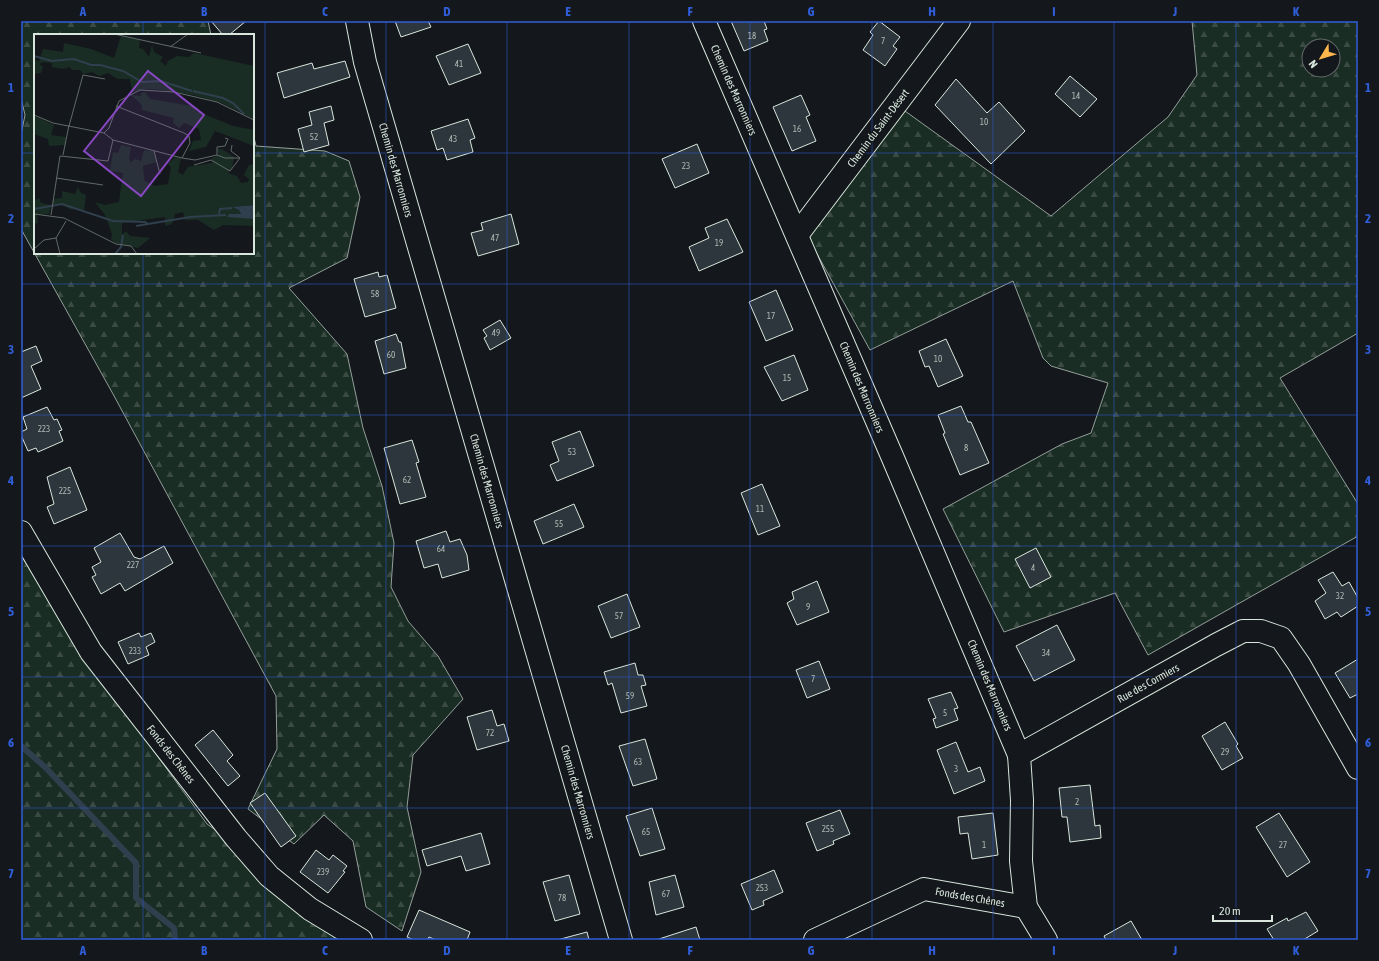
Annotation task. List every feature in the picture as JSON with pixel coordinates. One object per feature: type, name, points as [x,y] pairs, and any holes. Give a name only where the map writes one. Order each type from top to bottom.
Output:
[{"type":"street","name":"Chemin des Marronniers","points":[[357,21],[365,62],[621,940]]},
{"type":"street","name":"Chemin des Marronniers","points":[[704,21],[1019,754]]},
{"type":"street","name":"Chemin du Saint-Désert","points":[[797,235],[959,21]]},
{"type":"street","name":"Fonds des Chênes","points":[[21,532],[91,652],[236,838],[269,876],[310,909],[360,940]]},
{"type":"street","name":"Rue des Cormiers","points":[[1019,754],[1243,630],[1261,631],[1281,638],[1299,664],[1358,768]]},
{"type":"street","points":[[1019,754],[1022,800],[1021,861],[1026,906],[1046,940]]},
{"type":"street","name":"Fonds des Chênes","points":[[815,940],[924,889],[1026,906]]},
{"type":"green space","points":[[21,21],[208,21],[211,34],[34,34],[34,252],[21,229],[21,135],[25,115],[21,98]]},
{"type":"green space","points":[[1192,21],[1358,21],[1358,333],[1280,378],[1358,504],[1358,536],[1148,655],[1115,593],[1004,632],[943,509],[1062,444],[1091,433],[1108,383],[1051,366],[1043,358],[1013,281],[870,350],[805,232],[898,106],[1051,216],[1168,117],[1197,75]]},
{"type":"green space","points":[[254,137],[256,146],[325,151],[349,161],[360,197],[347,258],[289,288],[347,354],[363,428],[382,486],[394,543],[391,587],[408,621],[438,656],[463,699],[413,755],[407,807],[421,872],[402,931],[366,907],[353,841],[324,815],[294,844],[248,809],[277,749],[276,696],[113,394],[35,254],[254,254]]},
{"type":"green space","points":[[21,555],[72,639],[207,824],[344,920],[356,940],[21,940]]},
{"type":"building","points":[[211,21],[246,21],[230,34],[222,34]]},
{"type":"building","points":[[395,21],[428,21],[431,27],[401,37]]},
{"type":"building","points":[[731,21],[764,21],[767,29],[764,30],[768,41],[744,51]]},
{"type":"building","points":[[879,21],[900,37],[893,46],[897,49],[885,66],[863,50],[873,35],[870,32]]},
{"type":"building","points":[[468,44],[481,73],[449,85],[436,56]]},
{"type":"building","points":[[345,61],[350,77],[284,98],[277,73],[312,63],[314,69]]},
{"type":"building","points":[[1070,76],[1097,99],[1080,117],[1055,94]]},
{"type":"building","points":[[956,79],[987,113],[999,102],[1025,131],[991,164],[935,105]]},
{"type":"building","points":[[801,95],[810,115],[806,117],[816,141],[792,151],[773,107]]},
{"type":"building","points":[[331,106],[334,120],[324,123],[329,145],[304,152],[298,129],[312,125],[309,112]]},
{"type":"building","points":[[468,119],[475,138],[470,140],[473,152],[447,160],[443,148],[437,150],[431,131]]},
{"type":"building","points":[[697,144],[709,173],[675,188],[662,159]]},
{"type":"building","points":[[511,214],[519,244],[478,256],[471,233],[483,230],[481,223]]},
{"type":"building","points":[[727,219],[743,252],[699,271],[689,247],[709,238],[705,228]]},
{"type":"building","points":[[378,272],[379,277],[387,275],[396,308],[365,317],[354,279]]},
{"type":"building","points":[[776,290],[793,330],[766,341],[749,302]]},
{"type":"building","points":[[500,320],[511,338],[490,350],[484,338],[487,336],[483,330]]},
{"type":"building","points":[[396,334],[399,342],[401,342],[406,368],[384,374],[375,341]]},
{"type":"building","points":[[946,339],[963,376],[938,387],[929,366],[925,367],[919,351]]},
{"type":"building","points":[[36,346],[42,361],[31,366],[41,389],[21,398],[21,352]]},
{"type":"building","points":[[794,355],[808,390],[782,401],[764,367]]},
{"type":"building","points":[[961,406],[968,422],[971,422],[989,463],[960,475],[943,434],[945,433],[938,415]]},
{"type":"building","points":[[47,407],[54,420],[57,419],[62,430],[59,431],[63,441],[38,452],[36,448],[28,451],[21,435],[21,432],[27,429],[23,417]]},
{"type":"building","points":[[580,431],[594,466],[557,481],[550,465],[559,461],[552,442]]},
{"type":"building","points":[[412,440],[419,462],[416,463],[426,497],[400,504],[384,448]]},
{"type":"building","points":[[70,467],[87,510],[54,524],[47,507],[54,504],[47,477]]},
{"type":"building","points":[[762,484],[780,526],[758,535],[741,493]]},
{"type":"building","points":[[574,504],[584,527],[543,544],[534,521]]},
{"type":"building","points":[[446,531],[450,542],[460,539],[467,555],[469,570],[442,578],[438,564],[424,568],[416,541]]},
{"type":"building","points":[[120,533],[134,557],[140,559],[164,546],[173,563],[125,591],[120,583],[101,594],[92,577],[96,575],[92,567],[101,562],[94,548]]},
{"type":"building","points":[[1036,548],[1051,577],[1030,588],[1015,559]]},
{"type":"building","points":[[1333,572],[1342,586],[1349,582],[1358,598],[1358,606],[1341,617],[1337,612],[1325,619],[1315,601],[1326,593],[1318,580]]},
{"type":"building","points":[[817,581],[829,612],[797,625],[787,603],[794,599],[792,592]]},
{"type":"building","points":[[627,594],[640,627],[611,638],[598,606]]},
{"type":"building","points":[[1057,625],[1075,660],[1034,681],[1016,646]]},
{"type":"building","points":[[139,633],[141,637],[151,633],[155,642],[146,647],[149,655],[128,664],[118,642]]},
{"type":"building","points":[[1358,659],[1358,694],[1350,698],[1335,673]]},
{"type":"building","points":[[819,661],[830,689],[807,698],[796,670]]},
{"type":"building","points":[[635,663],[638,675],[643,675],[646,685],[641,686],[647,706],[621,713],[612,683],[608,685],[604,672]]},
{"type":"building","points":[[951,692],[958,708],[954,709],[958,720],[936,728],[933,719],[936,718],[928,699]]},
{"type":"building","points":[[492,710],[497,726],[504,724],[509,741],[477,750],[467,717]]},
{"type":"building","points":[[1225,722],[1238,744],[1236,746],[1243,758],[1222,770],[1202,736]]},
{"type":"building","points":[[213,730],[233,755],[227,761],[240,776],[228,786],[195,745]]},
{"type":"building","points":[[645,739],[657,779],[633,786],[619,746]]},
{"type":"building","points":[[956,742],[968,772],[980,767],[985,781],[954,794],[937,750]]},
{"type":"building","points":[[1090,785],[1095,826],[1100,825],[1101,838],[1070,842],[1067,817],[1062,817],[1059,788]]},
{"type":"building","points":[[265,793],[296,836],[281,847],[250,803]]},
{"type":"building","points":[[652,808],[665,849],[640,856],[626,816]]},
{"type":"building","points":[[840,810],[850,834],[833,841],[834,844],[817,851],[806,823]]},
{"type":"building","points":[[993,813],[998,855],[972,859],[968,833],[960,834],[958,817]]},
{"type":"building","points":[[1279,813],[1310,862],[1287,877],[1256,827]]},
{"type":"building","points":[[481,833],[490,864],[466,871],[461,856],[427,866],[422,850]]},
{"type":"building","points":[[316,850],[329,860],[333,855],[347,866],[343,871],[345,872],[328,893],[300,872]]},
{"type":"building","points":[[774,870],[783,892],[763,901],[764,905],[752,910],[741,884]]},
{"type":"building","points":[[569,875],[580,914],[555,921],[543,882]]},
{"type":"building","points":[[675,875],[684,907],[656,915],[649,882]]},
{"type":"building","points":[[419,910],[470,932],[467,940],[436,940],[429,937],[427,940],[414,940],[407,937]]},
{"type":"building","points":[[1306,912],[1318,931],[1303,940],[1274,940],[1267,929],[1287,918],[1288,921]]},
{"type":"building","points":[[1131,921],[1142,940],[1106,940],[1104,936]]},
{"type":"building","points":[[696,927],[700,940],[659,939]]},
{"type":"building","points":[[587,932],[589,940],[557,940]]},
{"type":"waterway","points":[[21,746],[45,767],[136,863],[136,898],[174,928],[175,940]]}]
